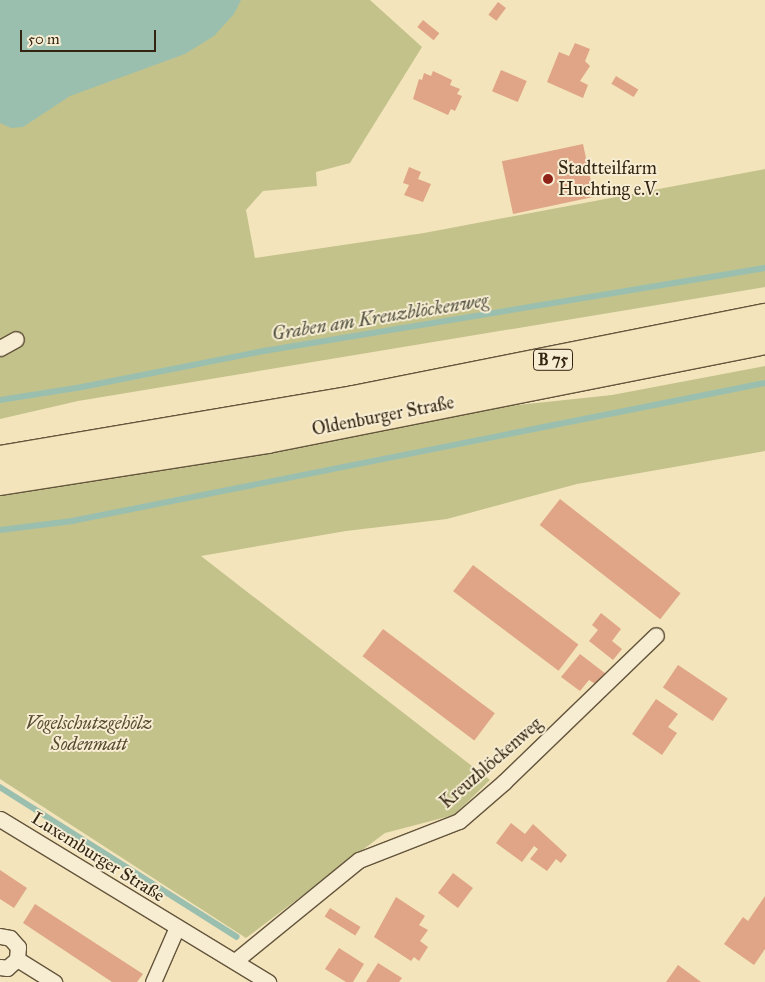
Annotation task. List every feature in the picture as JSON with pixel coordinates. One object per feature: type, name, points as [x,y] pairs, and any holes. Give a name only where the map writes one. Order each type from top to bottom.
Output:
[{"type":"highway","name":"Oldenburger Straße","points":[[0,460],[354,400],[765,318]]},
{"type":"highway","name":"Oldenburger Straße","points":[[0,481],[267,439],[765,340]]},
{"type":"street","points":[[0,348],[16,339]]},
{"type":"street","name":"Kreuzblöckenweg","points":[[235,961],[359,860],[459,821],[504,782],[656,635]]},
{"type":"street","name":"Luxemburger Straße","points":[[0,818],[268,982]]},
{"type":"street","points":[[153,982],[177,927]]},
{"type":"street","points":[[0,936],[10,938],[18,947],[17,959],[7,968],[0,967]]},
{"type":"street","points":[[17,959],[54,982]]},
{"type":"green space","points":[[0,0],[370,0],[422,47],[350,163],[316,172],[317,186],[263,191],[246,210],[255,258],[424,233],[765,169],[765,287],[78,401],[0,419]]},
{"type":"green space","name":"Vogelschutzgehölz Sodenmatt","points":[[765,366],[765,451],[577,484],[447,519],[346,531],[201,556],[490,780],[454,815],[385,833],[246,938],[0,779],[0,494],[490,408],[612,395]]},
{"type":"shaded area","points":[[0,0],[241,0],[234,14],[214,36],[185,54],[70,96],[23,127],[11,128],[0,123]]},
{"type":"building","points":[[498,2],[506,8],[496,21],[488,15]]},
{"type":"building","points":[[423,20],[439,33],[434,40],[417,27]]},
{"type":"building","points":[[575,43],[590,49],[585,61],[590,66],[580,81],[588,85],[583,98],[547,82],[559,52],[569,56]]},
{"type":"building","points":[[501,70],[527,81],[518,102],[492,91]]},
{"type":"building","points":[[433,71],[452,80],[450,85],[460,89],[457,94],[462,96],[455,111],[451,109],[448,115],[413,99],[419,79],[422,80],[424,73],[431,76]]},
{"type":"building","points":[[616,76],[638,89],[634,97],[611,84]]},
{"type":"building","name":"Stadtteilfarm Huchting e.V.","points":[[583,144],[594,197],[513,214],[502,161]]},
{"type":"building","points":[[409,167],[421,172],[418,179],[431,184],[423,202],[404,195],[409,185],[403,183]]},
{"type":"building","points":[[560,499],[681,593],[660,619],[540,525]]},
{"type":"building","points":[[473,565],[578,644],[559,671],[453,591]]},
{"type":"building","points":[[601,613],[621,629],[612,641],[622,649],[613,660],[589,641],[598,630],[592,625]]},
{"type":"building","points":[[383,629],[495,713],[474,740],[363,656]]},
{"type":"building","points":[[580,654],[606,674],[597,685],[589,680],[580,691],[561,677]]},
{"type":"building","points":[[678,665],[728,699],[713,721],[663,687]]},
{"type":"building","points":[[656,699],[678,714],[668,727],[677,733],[662,755],[632,734]]},
{"type":"building","points":[[511,823],[525,834],[533,824],[567,855],[561,863],[556,859],[547,871],[530,859],[538,849],[534,846],[522,862],[496,843]]},
{"type":"building","points":[[0,870],[27,888],[14,908],[0,899]]},
{"type":"building","points":[[453,873],[473,888],[458,908],[438,893]]},
{"type":"building","points":[[765,896],[765,949],[754,965],[724,944],[743,917],[748,921]]},
{"type":"building","points":[[396,897],[425,916],[419,925],[428,930],[420,941],[428,947],[419,961],[414,957],[411,961],[374,937]]},
{"type":"building","points":[[35,904],[143,974],[137,982],[112,982],[23,923]]},
{"type":"building","points":[[330,908],[361,927],[355,936],[325,916]]},
{"type":"building","points":[[339,948],[364,964],[353,982],[346,982],[325,969]]},
{"type":"building","points":[[378,963],[402,978],[399,982],[366,982]]},
{"type":"building","points":[[678,965],[701,982],[666,982]]},
{"type":"waterway","name":"Graben am Kreuzblöckenweg","points":[[0,400],[82,387],[264,351],[765,268]]},
{"type":"waterway","points":[[0,530],[72,521],[765,383]]},
{"type":"waterway","points":[[0,787],[237,937]]},
{"type":"place","name":"Stadtteilfarm Huchting e.V.","points":[[548,179]]}]
